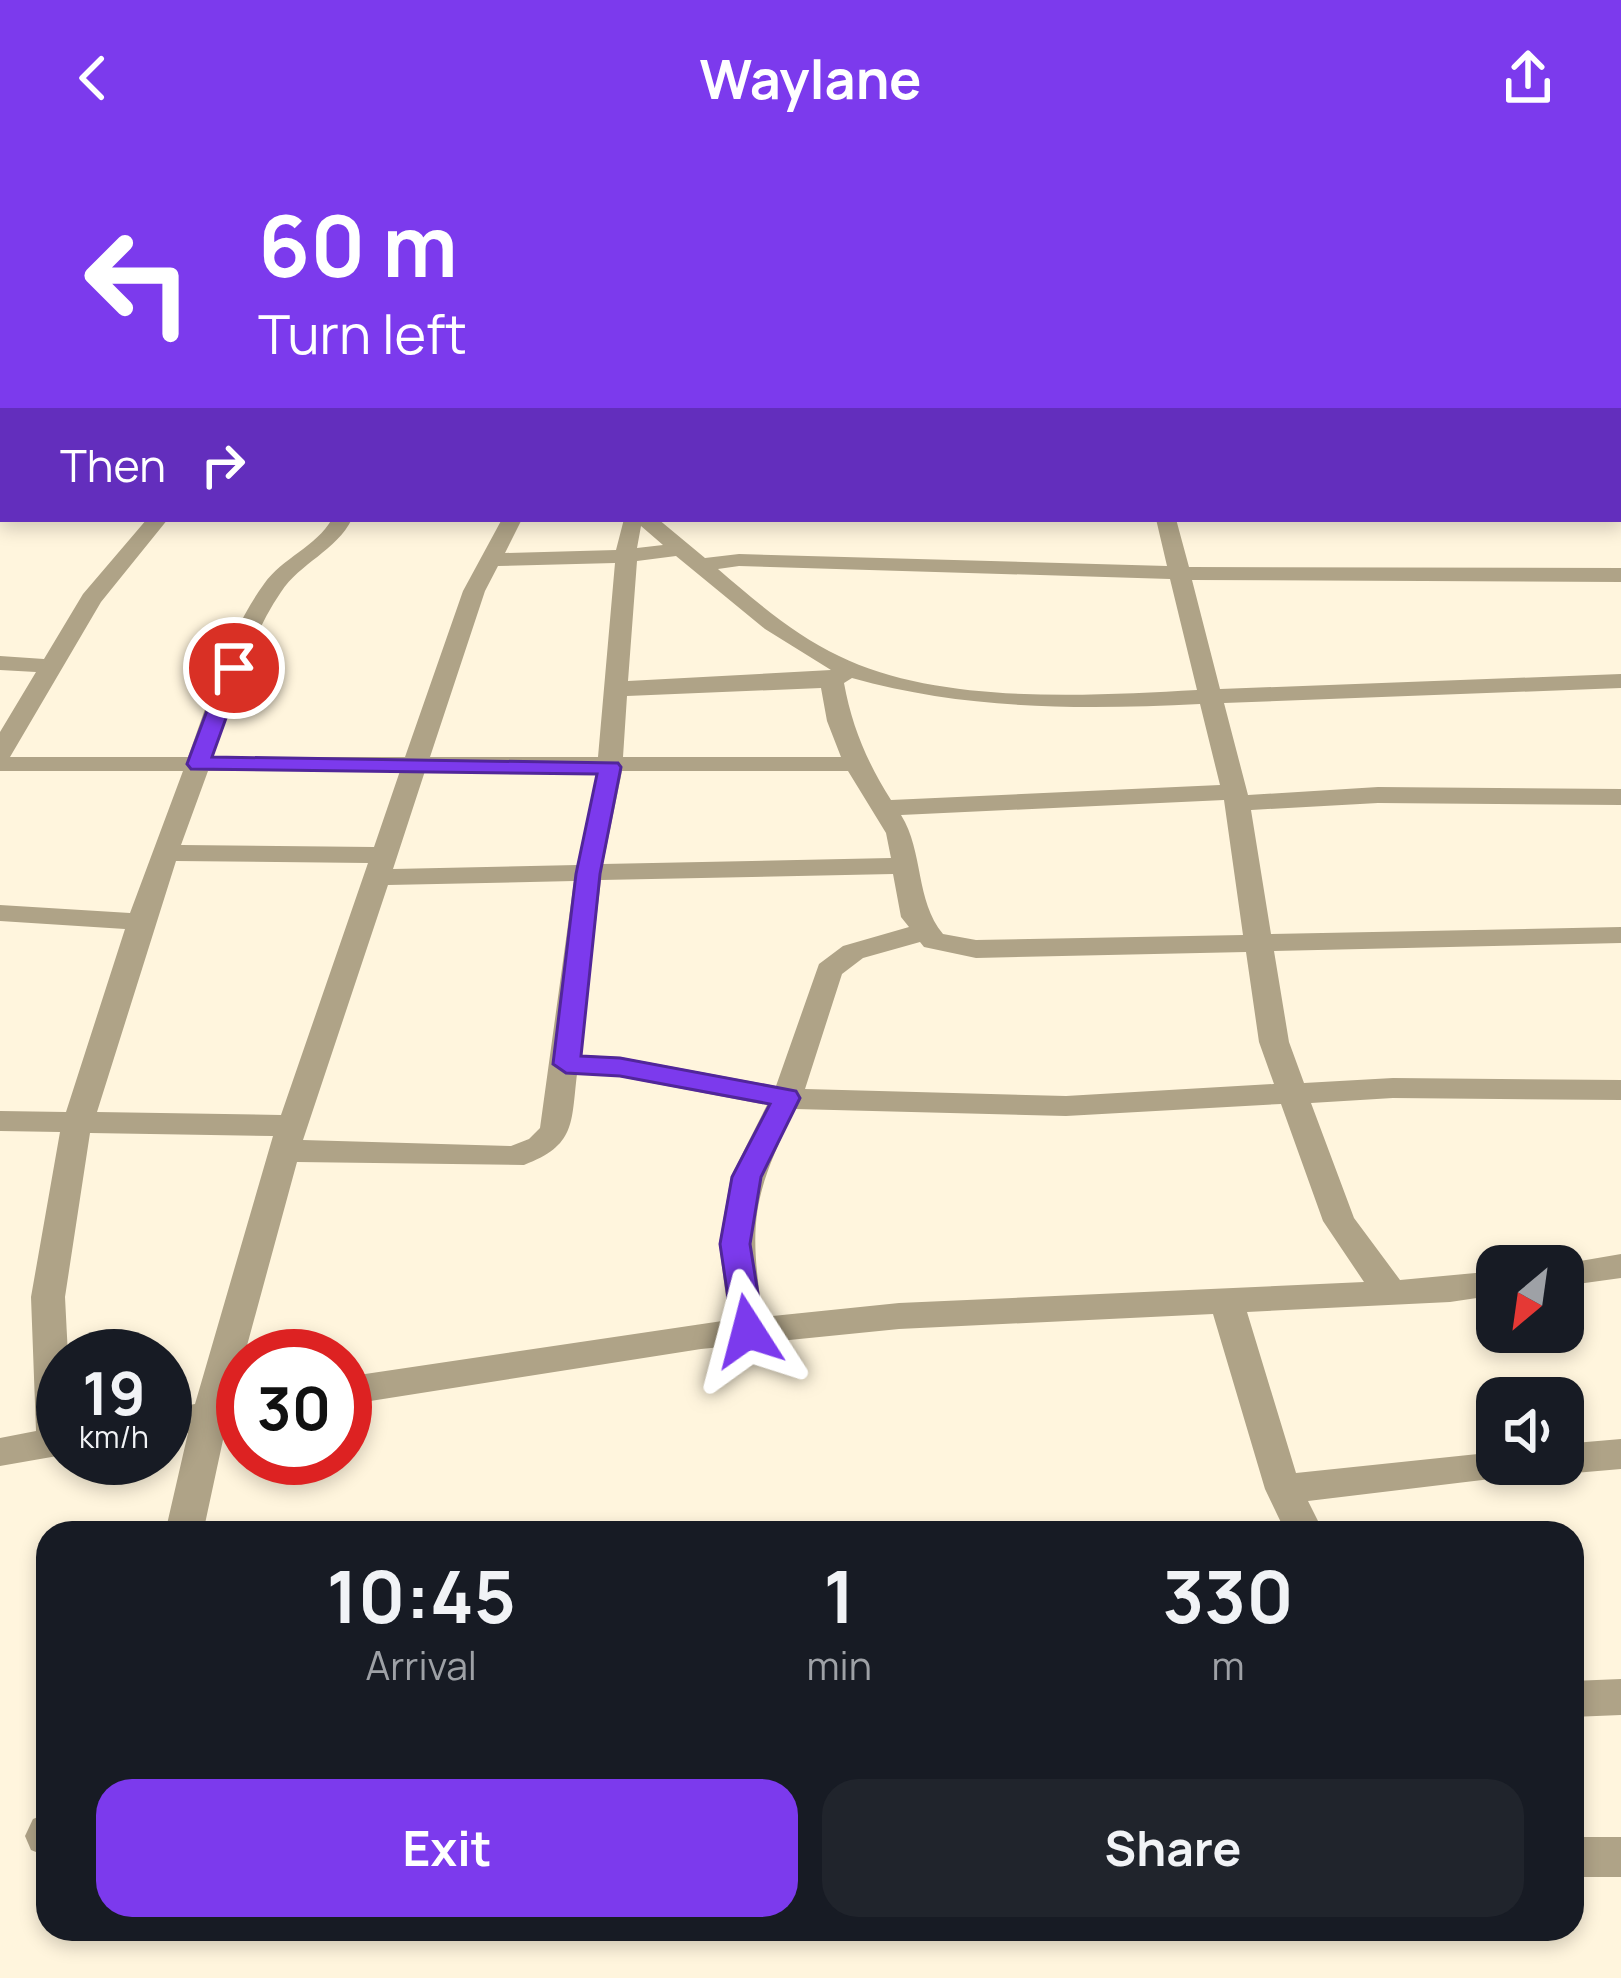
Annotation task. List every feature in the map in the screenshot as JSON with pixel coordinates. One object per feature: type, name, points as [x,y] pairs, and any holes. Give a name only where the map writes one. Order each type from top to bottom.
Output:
[{"type":"street","points":[[0,753],[91,599],[155,522]]},
{"type":"street","points":[[50,1329],[48,1297],[68,1155],[141,922],[247,630],[275,584],[334,534],[340,522]]},
{"type":"street","points":[[245,1329],[288,1139],[474,590],[510,522]]},
{"type":"street","points":[[0,1121],[78,1122],[513,1156],[540,1147],[555,1131],[566,1064],[588,874],[610,767],[628,532],[633,522]]},
{"type":"street","points":[[649,522],[839,676],[839,721],[856,764],[899,833],[915,916],[934,941],[976,949],[1621,935]]},
{"type":"street","points":[[1167,522],[1215,698],[1236,798],[1274,1042],[1339,1221],[1390,1292]]},
{"type":"street","points":[[491,559],[576,561],[682,549]]},
{"type":"street","points":[[702,565],[739,560],[1180,573],[1621,575]]},
{"type":"street","points":[[0,662],[51,666]]},
{"type":"street","points":[[618,689],[839,676],[1018,699],[1215,698],[1621,681]]},
{"type":"street","points":[[0,764],[856,764]]},
{"type":"street","points":[[883,808],[1378,795],[1621,797]]},
{"type":"street","points":[[166,853],[588,874],[905,866]]},
{"type":"street","points":[[0,913],[141,922]]},
{"type":"street","points":[[748,1331],[735,1244],[747,1177],[787,1098],[829,970],[853,952],[926,931]]},
{"type":"street","points":[[566,1064],[620,1067],[787,1098],[1066,1106],[1393,1088],[1621,1090]]},
{"type":"street","points":[[1584,1271],[1621,1267]]},
{"type":"street","points":[[372,1386],[748,1331],[899,1316],[1476,1285]]},
{"type":"street","points":[[1226,1300],[1283,1489],[1299,1521]]},
{"type":"street","points":[[188,1521],[216,1441]]},
{"type":"street","points":[[0,1452],[36,1446]]},
{"type":"street","points":[[1584,1458],[1621,1454]]},
{"type":"street","points":[[1283,1489],[1476,1469]]},
{"type":"street","points":[[1584,1699],[1621,1697]]},
{"type":"street","points":[[1584,1857],[1621,1857]]},
{"type":"route","points":[[234,668],[199,764],[610,767],[588,874],[566,1064],[620,1067],[787,1098],[747,1177],[735,1244],[748,1331]]}]
